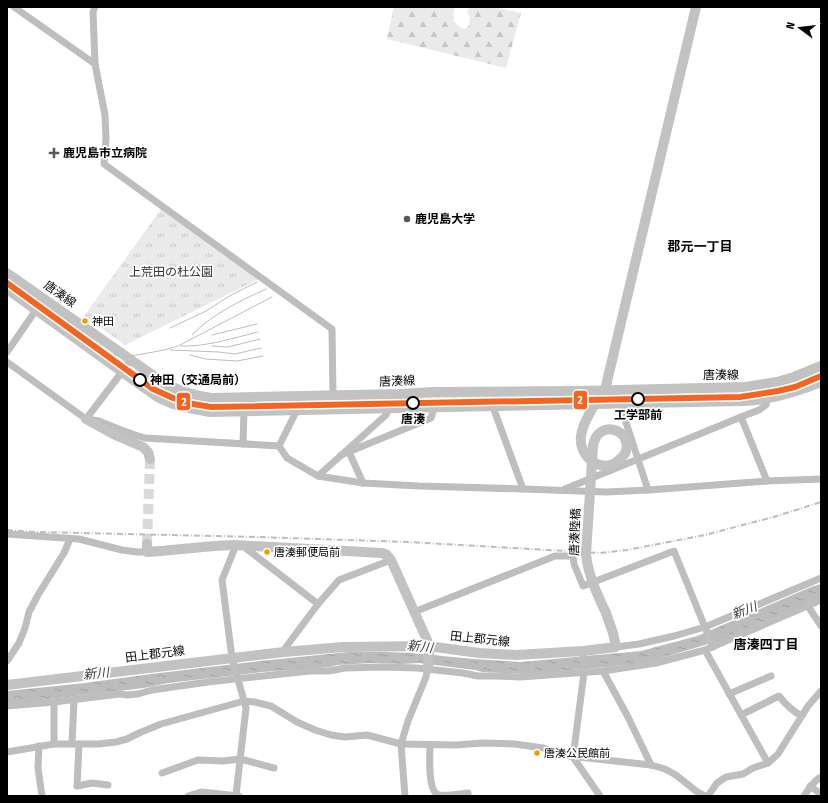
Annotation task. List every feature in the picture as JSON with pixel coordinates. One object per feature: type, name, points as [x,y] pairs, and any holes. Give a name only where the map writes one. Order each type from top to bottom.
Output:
[{"type":"street","points":[[14,7],[95,64]]},
{"type":"street","points":[[95,7],[93,12],[95,64],[104,115],[106,139],[104,164],[332,329],[333,395]]},
{"type":"street","points":[[594,405],[605,390],[696,7]]},
{"type":"street","name":"唐湊線","points":[[7,273],[164,383],[191,394],[212,398],[433,392],[745,387],[777,382],[821,366]]},
{"type":"street","points":[[7,289],[159,398],[174,404],[210,412],[743,401],[767,399],[821,382]]},
{"type":"street","points":[[7,352],[36,310]]},
{"type":"street","points":[[86,419],[130,360]]},
{"type":"street","points":[[7,362],[86,419],[113,434],[143,447],[148,452],[150,459]]},
{"type":"street","points":[[562,490],[759,410],[766,405],[767,399]]},
{"type":"street","points":[[620,404],[648,490]]},
{"type":"street","name":"唐湊陸橋","points":[[594,405],[580,437],[582,450],[585,456],[595,463],[599,465],[616,463],[627,450],[626,438],[621,433],[611,429],[606,429],[598,434],[594,440],[593,446],[586,554],[590,578],[614,633],[616,647]]},
{"type":"street","points":[[493,407],[523,489]]},
{"type":"street","points":[[318,476],[386,415],[389,408]]},
{"type":"street","points":[[341,455],[431,418],[433,412],[432,408]]},
{"type":"street","points":[[279,446],[297,410]]},
{"type":"street","points":[[243,444],[244,411]]},
{"type":"street","points":[[741,417],[767,481]]},
{"type":"street","points":[[86,419],[99,421],[145,438],[279,446]]},
{"type":"street","points":[[279,446],[287,458],[318,476],[363,482],[420,486],[606,492],[767,481],[821,479]]},
{"type":"street","points":[[348,452],[363,482]]},
{"type":"street","points":[[8,535],[79,539],[137,552],[147,548],[166,551],[240,545],[382,553],[387,555],[392,560],[427,640],[428,649],[428,668],[424,683],[408,721],[401,744],[405,796]]},
{"type":"street","points":[[7,661],[19,643],[29,612],[64,554],[70,539]]},
{"type":"street","points":[[240,545],[318,604]]},
{"type":"street","points":[[188,796],[201,792],[238,796],[240,759],[246,708],[233,659],[222,580],[240,545]]},
{"type":"street","points":[[414,612],[556,556],[572,556],[583,586],[674,552],[713,647]]},
{"type":"street","points":[[284,652],[286,647],[318,604],[339,580],[392,560]]},
{"type":"street","name":"田上郡元線","points":[[7,685],[284,652],[343,647],[428,649],[516,655],[583,651],[639,644],[705,627],[821,578]]},
{"type":"street","points":[[7,706],[120,694],[138,694],[152,690],[208,682],[329,671],[345,668],[428,668],[478,676],[520,678],[603,671],[656,663],[705,650],[821,600]]},
{"type":"street","points":[[808,606],[821,626]]},
{"type":"street","points":[[7,648],[13,653]]},
{"type":"street","points":[[705,650],[768,763]]},
{"type":"street","points":[[583,651],[584,673],[574,757],[600,796]]},
{"type":"street","points":[[603,671],[628,717],[651,765]]},
{"type":"street","points":[[729,694],[771,676]]},
{"type":"street","points":[[7,752],[54,744],[116,742],[127,739],[161,724],[244,701],[271,706],[297,722],[331,735],[367,735],[401,744],[515,744],[543,748],[574,757],[651,765],[676,775],[696,791],[707,796],[717,783],[726,777],[744,774],[754,768],[768,763],[778,754],[808,706],[821,691]]},
{"type":"street","points":[[741,715],[779,696],[788,707],[802,716]]},
{"type":"street","points":[[74,700],[77,786],[92,784],[108,785]]},
{"type":"street","points":[[54,702],[54,744]]},
{"type":"street","points":[[430,745],[430,778],[435,793],[440,795],[468,793]]},
{"type":"street","points":[[40,746],[38,768],[42,796]]},
{"type":"street","points":[[162,773],[198,760],[224,761],[240,759],[274,768]]},
{"type":"street","points":[[804,796],[810,786],[821,777]]},
{"type":"street","points":[[810,786],[821,794]]},
{"type":"green space","points":[[394,7],[455,7],[453,15],[454,20],[463,29],[469,26],[470,16],[467,13],[469,7],[493,7],[521,13],[506,68],[387,39]]},
{"type":"green space","name":"上荒田の杜公園","points":[[161,209],[259,279],[125,345],[84,316]]},
{"type":"green space","points":[[137,369],[174,393],[293,399],[293,406],[211,408],[171,399],[154,390],[133,375]]},
{"type":"green space","points":[[821,371],[821,378],[773,394],[772,387]]},
{"type":"green space","points":[[761,389],[762,396],[634,400],[633,393]]},
{"type":"green space","points":[[573,394],[573,401],[402,404],[402,397]]},
{"type":"green space","points":[[395,397],[395,404],[305,407],[305,399]]},
{"type":"water","points":[[821,584],[821,597],[718,641],[648,662],[524,674],[482,672],[419,663],[337,665],[330,667],[262,672],[168,683],[144,688],[7,703],[7,691],[348,652],[411,653],[521,662],[641,651],[697,636]]},
{"type":"tunnel","points":[[147,544],[150,459]]},
{"type":"tram line","points":[[170,328],[206,311],[231,295],[257,282]]},
{"type":"tram line","points":[[192,335],[217,314],[266,289]]},
{"type":"tram line","points":[[110,354],[126,357],[178,346],[272,297]]},
{"type":"tram line","points":[[63,324],[84,334]]},
{"type":"tram line","points":[[212,335],[257,324]]},
{"type":"tram line","points":[[181,346],[210,344],[258,332]]},
{"type":"tram line","points":[[212,346],[228,347],[260,339]]},
{"type":"tram line","points":[[170,350],[235,354],[261,348]]},
{"type":"tram line","points":[[190,355],[206,359],[237,361],[263,356]]},
{"type":"railway","points":[[7,530],[408,542],[600,553],[627,550],[705,535],[777,516],[821,502]]},
{"type":"transit line","name":"2","points":[[7,283],[153,389],[187,403],[211,407],[740,397],[795,387],[821,376]]},
{"type":"place","name":"鹿児島市立病院","points":[[54,153]]},
{"type":"place","name":"鹿児島大学","points":[[407,219]]},
{"type":"place","name":"神田","points":[[85,321]]},
{"type":"place","name":"神田（交通局前）","points":[[140,380]]},
{"type":"place","name":"工学部前","points":[[638,399]]},
{"type":"place","name":"唐湊","points":[[413,403]]},
{"type":"place","name":"唐湊郵便局前","points":[[267,552]]},
{"type":"place","name":"唐湊公民館前","points":[[537,753]]},
{"type":"district","name":"郡元一丁目","points":[[700,246]]},
{"type":"district","name":"唐湊四丁目","points":[[766,644]]},
{"type":"water label","name":"新川","points":[[744,610]]},
{"type":"water label","name":"新川","points":[[420,646]]},
{"type":"water label","name":"新川","points":[[96,673]]}]
